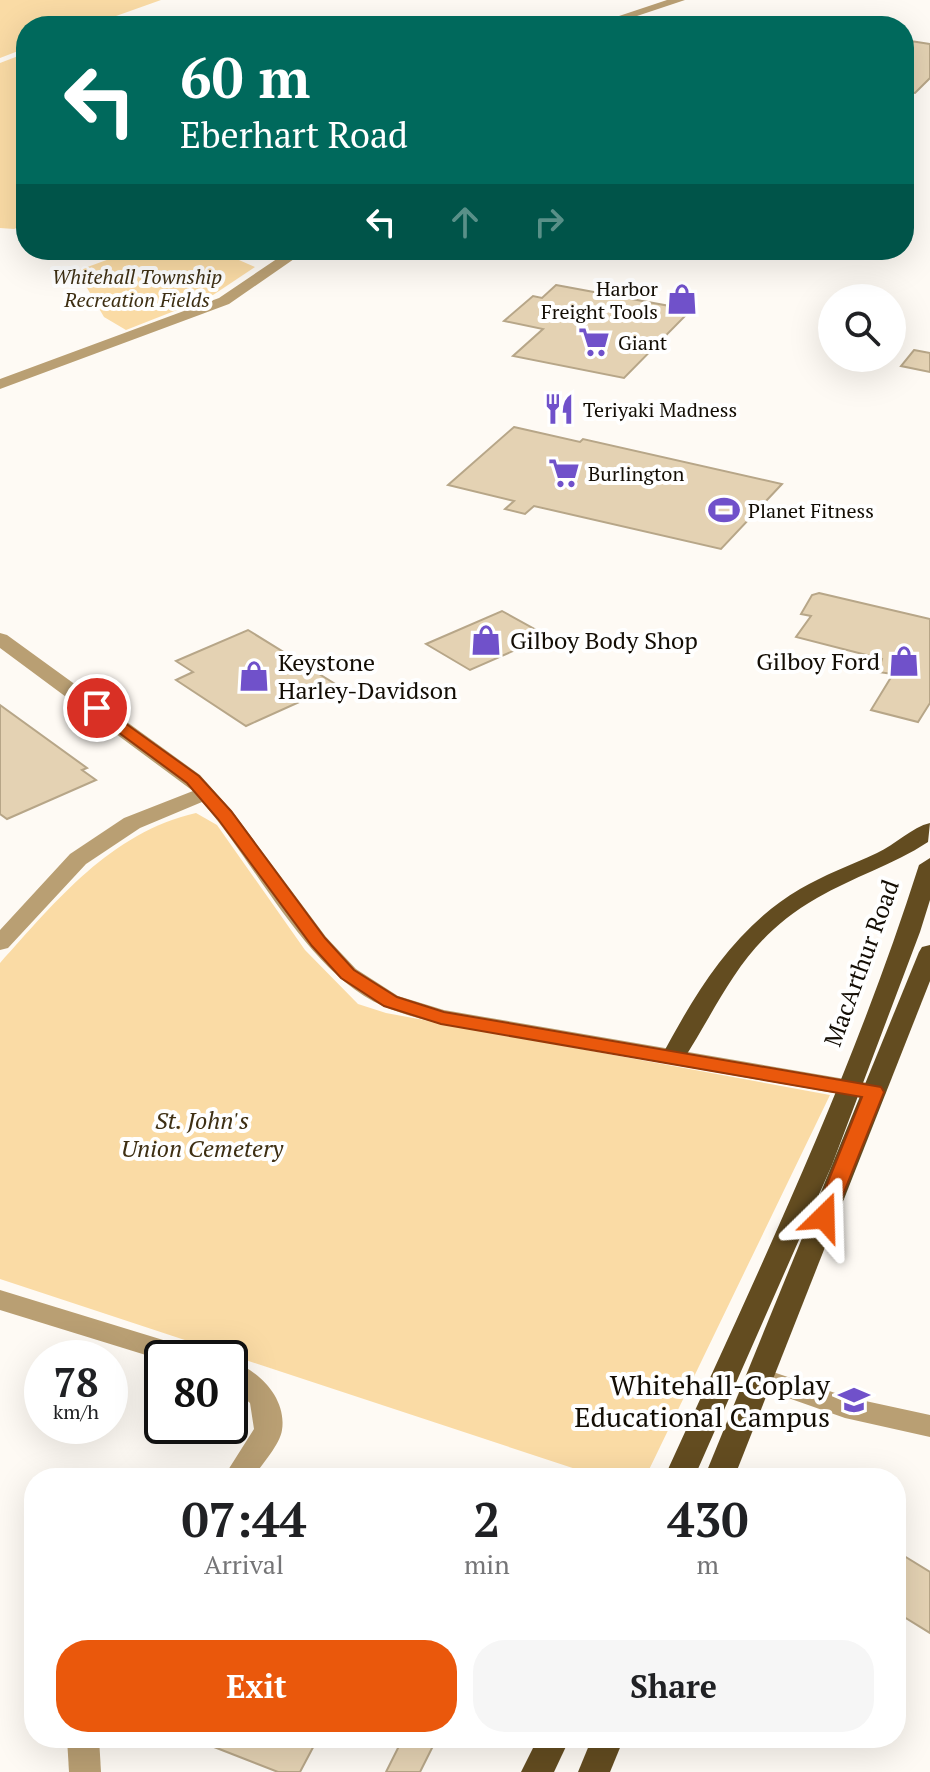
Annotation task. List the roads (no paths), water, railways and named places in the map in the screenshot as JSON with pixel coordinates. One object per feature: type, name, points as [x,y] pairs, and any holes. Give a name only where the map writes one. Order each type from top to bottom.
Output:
[{"type":"highway","points":[[673,1057],[722,969],[771,920],[800,899],[889,855],[930,829]]},
{"type":"highway","name":"MacArthur Road","points":[[723,1468],[761,1378],[862,1090],[930,865]]},
{"type":"highway","name":"MacArthur Road","points":[[683,1468],[813,1179],[862,1090],[930,952]]},
{"type":"highway","points":[[537,1772],[549,1748]]},
{"type":"highway","points":[[594,1772],[604,1748]]},
{"type":"street","points":[[627,16],[679,0]]},
{"type":"street","points":[[0,384],[224,301],[285,260]]},
{"type":"street","points":[[0,639],[170,760],[207,793],[318,942],[367,989],[390,1001],[441,1017],[862,1090]]},
{"type":"street","points":[[0,943],[78,859],[132,823],[207,793]]},
{"type":"street","points":[[0,1300],[144,1344]]},
{"type":"street","points":[[761,1378],[845,1407],[930,1426]]},
{"type":"street","points":[[244,1468],[268,1430],[264,1398],[248,1385]]},
{"type":"street","points":[[84,1748],[85,1772]]},
{"type":"place","name":"Harbor Freight Tools","points":[[682,299]]},
{"type":"place","name":"Giant","points":[[594,342]]},
{"type":"place","name":"Teriyaki Madness","points":[[559,409]]},
{"type":"place","name":"Burlington","points":[[564,473]]},
{"type":"place","name":"Planet Fitness","points":[[724,510]]},
{"type":"place","name":"Gilboy Body Shop","points":[[486,640]]},
{"type":"place","name":"Gilboy Ford","points":[[904,661]]},
{"type":"place","name":"Keystone Harley-Davidson","points":[[254,676]]},
{"type":"place","name":"Whitehall-Coplay Educational Campus","points":[[854,1400]]},
{"type":"park label","name":"Whitehall Township Recreation Fields","points":[[137,288]]},
{"type":"park label","name":"St. John's Union Cemetery","points":[[202,1134]]}]
